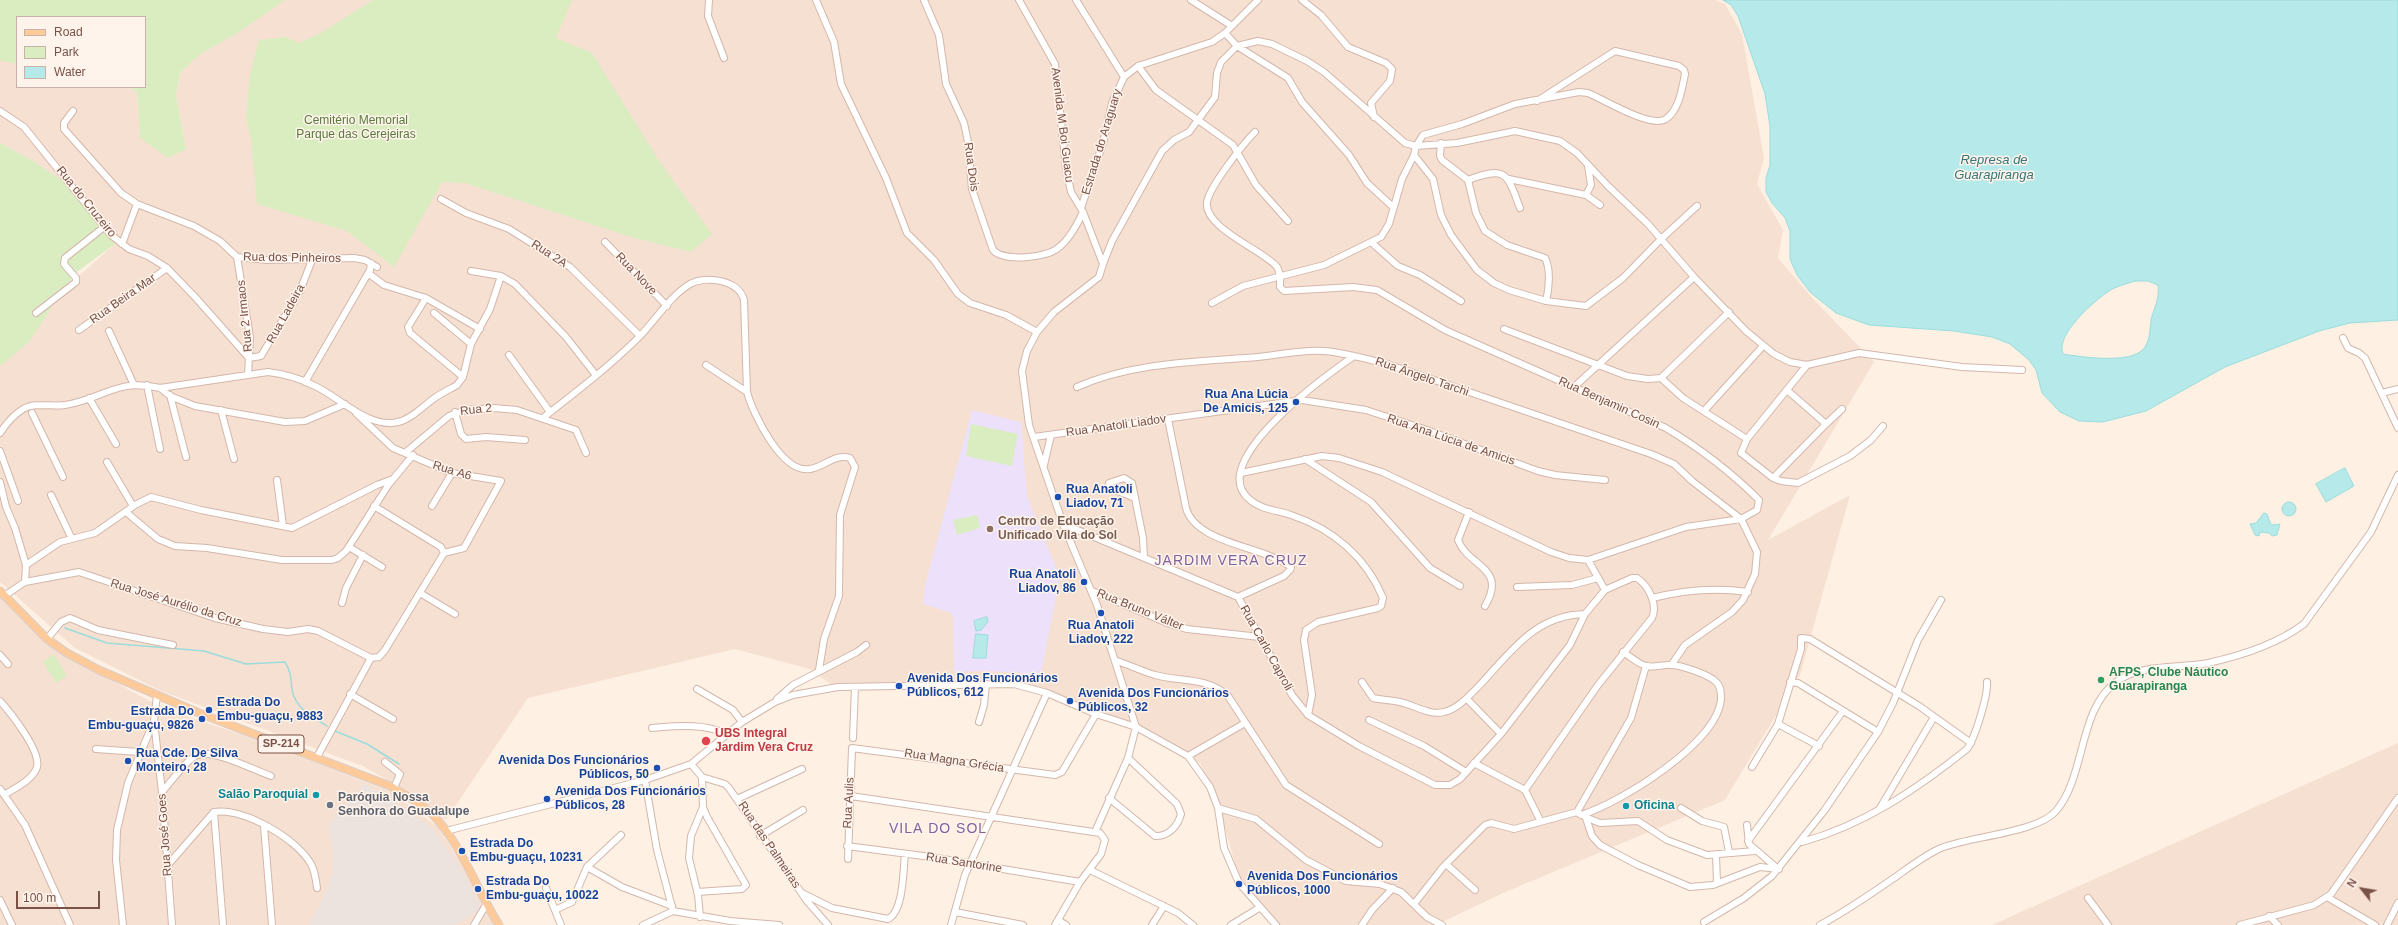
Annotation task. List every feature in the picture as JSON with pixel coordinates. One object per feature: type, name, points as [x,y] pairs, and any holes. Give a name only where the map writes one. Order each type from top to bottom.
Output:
[{"type":"main road","name":"SP-214","points":[[2,593],[47,639],[67,653],[99,670],[157,695],[394,788],[431,814],[446,831],[498,925]]},
{"type":"street","points":[[709,0],[708,16],[724,58]]},
{"type":"street","points":[[816,0],[834,42],[841,84],[886,178],[907,233],[934,260],[958,294],[970,302],[1006,315],[1037,332]]},
{"type":"street","name":"Rua Dois","points":[[924,0],[939,35],[945,81],[964,123],[968,146],[972,189],[993,250],[1000,256],[1010,258],[1052,252],[1064,243],[1082,210]]},
{"type":"street","name":"Avenida M Boi Guacu","points":[[1020,0],[1055,64],[1066,168],[1074,200],[1082,210]]},
{"type":"street","points":[[1076,0],[1124,77]]},
{"type":"street","points":[[1190,0],[1232,26]]},
{"type":"street","name":"Estrada do Araguary","points":[[1103,264],[1082,210],[1103,143],[1112,103],[1124,77],[1138,66],[1212,42],[1225,33],[1258,0]]},
{"type":"street","points":[[1302,0],[1321,15],[1348,47],[1386,63],[1392,69],[1390,81],[1371,103],[1375,118]]},
{"type":"street","points":[[1225,33],[1236,46],[1288,78],[1302,102],[1349,155],[1367,183],[1393,207]]},
{"type":"street","points":[[1095,832],[1128,758],[1136,727],[1117,661],[1092,591],[1063,524],[1034,437],[1028,415],[1022,371],[1027,351],[1037,332],[1054,312],[1099,277],[1112,241],[1165,148],[1174,140],[1189,132],[1215,97],[1219,66],[1236,46],[1264,42],[1307,61],[1339,84],[1401,141],[1416,146],[1476,140],[1506,132],[1524,132],[1560,141],[1577,152],[1661,239],[1694,277],[1728,312],[1763,346],[1785,360],[1806,365],[1859,354],[1962,367],[2022,370]]},
{"type":"street","points":[[1212,304],[1243,286],[1280,275],[1324,265],[1381,238],[1389,224],[1402,179],[1414,156],[1416,146],[1427,133],[1462,124],[1506,106],[1537,101],[1579,92],[1588,93],[1640,118],[1657,122],[1665,120],[1678,102],[1685,74],[1684,70],[1679,66],[1614,51],[1537,101]]},
{"type":"street","points":[[1138,66],[1156,90],[1197,121],[1233,145],[1256,185],[1288,221]]},
{"type":"street","name":"Rua do Cruzeiro","points":[[0,111],[24,127],[33,137],[104,227],[122,244],[167,268],[196,298],[249,358]]},
{"type":"street","name":"Rua dos Pinheiros","points":[[73,111],[64,123],[64,129],[112,185],[137,204],[194,226],[220,241],[237,257],[267,260],[354,258],[374,265],[369,271]]},
{"type":"street","points":[[1255,132],[1237,151],[1207,202],[1208,210],[1234,238],[1273,264],[1280,275]]},
{"type":"street","points":[[1441,143],[1440,156],[1442,160],[1468,180],[1476,213],[1485,231],[1507,245],[1545,258],[1547,262],[1548,292],[1546,301]]},
{"type":"street","points":[[1414,156],[1433,179],[1441,215],[1451,235],[1477,270],[1494,283],[1509,290],[1546,301],[1586,306],[1623,278],[1661,239],[1697,206]]},
{"type":"street","points":[[1586,195],[1591,185],[1591,176],[1587,163]]},
{"type":"street","points":[[1468,180],[1494,173],[1502,174],[1509,179],[1586,195],[1600,205]]},
{"type":"street","points":[[1509,179],[1520,208]]},
{"type":"street","name":"Rua 2A","points":[[441,199],[466,213],[509,229],[570,267],[640,336]]},
{"type":"street","points":[[122,244],[137,204]]},
{"type":"street","points":[[36,313],[76,282],[76,278],[64,264],[65,258],[104,227]]},
{"type":"street","name":"Rua Nove","points":[[605,242],[667,306]]},
{"type":"street","points":[[1372,243],[1398,266],[1420,275],[1460,301]]},
{"type":"street","name":"Rua 2 Irmaos","points":[[237,257],[250,337],[248,375]]},
{"type":"street","name":"Rua Ladeira","points":[[249,358],[261,356],[267,348],[300,291],[312,260]]},
{"type":"street","name":"Rua Beira Mar","points":[[79,330],[167,268]]},
{"type":"street","points":[[305,382],[369,271],[384,285],[426,298],[480,329]]},
{"type":"street","points":[[471,271],[501,276],[515,284],[544,313],[595,374]]},
{"type":"street","name":"Rua Benjamin Cosin","points":[[1240,473],[1305,459],[1330,456],[1354,462],[1382,472],[1551,552],[1569,558],[1588,560],[1686,527],[1741,519],[1757,510],[1759,500],[1727,469],[1699,447],[1666,428],[1445,330],[1377,290],[1353,287],[1284,291],[1280,288],[1280,275]]},
{"type":"street","points":[[353,411],[382,424],[399,422],[457,385],[463,377],[471,344],[490,309],[501,276]]},
{"type":"street","points":[[1574,387],[1694,277]]},
{"type":"street","points":[[544,418],[640,336],[667,306],[689,285],[700,280],[732,285],[742,293],[744,300],[747,392],[751,405],[766,434],[789,463],[799,469],[809,470],[821,466],[840,456],[850,458],[855,467],[840,515],[839,596],[824,639],[819,670]]},
{"type":"street","points":[[426,298],[408,327],[410,333],[463,377]]},
{"type":"street","points":[[1661,378],[1728,312]]},
{"type":"street","points":[[434,313],[471,344]]},
{"type":"street","points":[[1504,329],[1627,376],[1661,378],[1683,398],[1748,439]]},
{"type":"street","points":[[109,331],[134,385]]},
{"type":"street","points":[[2343,338],[2348,348],[2359,352],[2365,358],[2398,428]]},
{"type":"street","points":[[1704,411],[1763,346]]},
{"type":"street","name":"Rua Ângelo Tarchi","points":[[1077,387],[1097,378],[1125,371],[1171,364],[1323,351],[1354,356],[1390,365],[1651,454],[1674,464],[1692,481],[1741,519]]},
{"type":"street","points":[[509,355],[550,412]]},
{"type":"street","points":[[1354,356],[1296,400],[1249,451],[1243,461],[1240,473],[1243,492],[1254,504],[1306,521],[1353,550],[1366,565],[1380,590],[1383,602],[1378,608],[1318,622],[1306,630],[1304,640],[1312,695],[1308,715],[1359,746],[1435,785],[1450,785],[1466,772],[1501,734],[1570,645],[1585,614],[1605,590],[1632,578],[1641,580],[1652,598],[1654,607],[1652,618],[1623,652],[1525,790]]},
{"type":"street","points":[[706,365],[747,392]]},
{"type":"street","points":[[1806,365],[1788,391],[1748,439],[1741,453],[1773,478],[1781,481],[1798,482],[1850,456],[1871,440],[1882,426]]},
{"type":"street","points":[[0,434],[18,413],[63,406],[121,386],[147,385],[160,388],[268,372],[281,374],[305,382],[345,404],[387,444],[406,452]]},
{"type":"street","points":[[147,385],[160,449]]},
{"type":"street","points":[[170,387],[170,396],[186,457]]},
{"type":"street","points":[[160,388],[170,396],[195,406],[296,422],[305,421],[345,404]]},
{"type":"street","points":[[2382,393],[2398,389]]},
{"type":"street","points":[[1788,391],[1826,424]]},
{"type":"street","points":[[89,398],[116,444]]},
{"type":"street","name":"Rua Anatoli Liadov","points":[[1044,465],[1051,435],[1296,400]]},
{"type":"street","name":"Rua Ana Lúcia de Amicis","points":[[1296,400],[1366,410],[1427,430],[1538,471],[1555,475],[1605,480]]},
{"type":"street","name":"Rua 2","points":[[406,452],[442,420],[455,412],[494,408],[516,410],[544,418],[576,430],[586,453]]},
{"type":"street","points":[[1773,478],[1842,409]]},
{"type":"street","points":[[30,410],[63,477]]},
{"type":"street","points":[[221,410],[234,458]]},
{"type":"street","points":[[455,412],[461,434],[466,439],[486,437],[525,440]]},
{"type":"street","points":[[1168,419],[1186,508],[1192,521],[1210,532],[1276,559],[1291,567],[1284,576],[1238,597]]},
{"type":"street","points":[[1034,437],[1051,435]]},
{"type":"street","points":[[0,451],[18,501]]},
{"type":"street","name":"Rua A6","points":[[406,452],[452,473],[500,481],[464,548],[444,553]]},
{"type":"street","points":[[126,512],[158,539],[174,546],[207,548],[282,560],[322,561],[338,558],[349,547],[374,506],[393,479],[413,455]]},
{"type":"street","points":[[1305,459],[1371,502],[1430,568],[1460,586]]},
{"type":"street","points":[[107,462],[134,506]]},
{"type":"street","points":[[432,506],[452,473]]},
{"type":"street","points":[[1820,925],[1941,848],[1973,838],[2028,826],[2044,820],[2055,812],[2069,792],[2091,720],[2100,701],[2115,683],[2128,675],[2145,670],[2208,663],[2268,645],[2291,633],[2304,624],[2370,532],[2398,475]]},
{"type":"street","points":[[26,565],[55,544],[71,537],[95,533],[134,506],[154,497],[201,510],[292,528],[377,484],[393,479]]},
{"type":"street","points":[[277,480],[283,526]]},
{"type":"street","points":[[0,482],[6,507],[15,528],[26,565],[25,582]]},
{"type":"street","points":[[51,495],[71,537]]},
{"type":"street","points":[[1135,498],[1144,544],[1144,557]]},
{"type":"street","points":[[317,757],[371,658],[379,657],[385,650],[444,553],[441,548],[374,506]]},
{"type":"street","points":[[1469,512],[1458,540],[1461,548],[1483,566],[1492,583],[1492,594],[1485,606]]},
{"type":"street","points":[[1672,664],[1685,645],[1732,612],[1748,592],[1755,574],[1757,552],[1741,519]]},
{"type":"street","name":"Rua Carlo Caproli","points":[[1063,524],[1238,597],[1292,695],[1308,715]]},
{"type":"street","points":[[349,547],[382,566]]},
{"type":"street","points":[[342,603],[346,588],[363,555]]},
{"type":"street","points":[[1588,560],[1605,590]]},
{"type":"street","name":"Rua José Aurélio da Cruz","points":[[2,593],[25,582],[79,572],[215,618],[263,629],[288,632],[308,629],[318,631],[371,658]]},
{"type":"street","points":[[1517,587],[1572,585],[1598,578]]},
{"type":"street","points":[[1652,598],[1675,592],[1707,589],[1748,592]]},
{"type":"street","name":"Rua Bruno Válter","points":[[1092,591],[1170,624],[1187,629],[1260,637]]},
{"type":"street","points":[[420,593],[456,614]]},
{"type":"street","points":[[1704,922],[1764,884],[1802,842],[1848,778],[1878,732],[1896,694],[1918,640],[1941,600]]},
{"type":"street","points":[[1362,682],[1373,698],[1400,702],[1436,713],[1444,712],[1456,707],[1466,699],[1517,645],[1540,625],[1565,615],[1585,614]]},
{"type":"street","points":[[47,639],[65,619],[70,618],[98,630],[173,645]]},
{"type":"street","points":[[1752,767],[1778,724],[1801,650],[1802,638],[1806,638],[1934,717],[1972,743]]},
{"type":"street","points":[[446,831],[645,780],[690,764],[742,722],[775,702],[793,685],[819,670],[857,652],[866,645]]},
{"type":"street","points":[[1414,904],[1446,864],[1485,825],[1490,823],[1514,829],[1540,820],[1581,815],[1606,806],[1652,778],[1688,748],[1717,717],[1721,696],[1717,683],[1711,678],[1672,664],[1646,666],[1623,652]]},
{"type":"street","points":[[0,655],[8,664]]},
{"type":"street","points":[[1117,661],[1155,675],[1216,686],[1228,696],[1280,778],[1286,785],[1379,844]]},
{"type":"street","points":[[1581,815],[1631,718],[1646,666]]},
{"type":"street","points":[[1790,682],[1798,683],[1878,732]]},
{"type":"street","points":[[1802,842],[1826,835],[1878,811],[1954,759],[1972,743],[1987,692],[1986,682]]},
{"type":"street","points":[[979,722],[984,705],[986,684]]},
{"type":"street","points":[[775,702],[823,689],[855,686],[1014,684],[1047,693],[1096,714],[1136,727],[1188,756],[1205,777],[1218,808],[1223,841],[1232,868],[1240,883],[1259,908],[1276,925]]},
{"type":"street","points":[[853,738],[855,686]]},
{"type":"street","points":[[697,689],[733,710],[742,722]]},
{"type":"street","points":[[951,925],[961,886],[970,863],[991,818],[1010,770],[1047,693]]},
{"type":"street","points":[[350,694],[393,719]]},
{"type":"street","points":[[123,925],[116,860],[117,830],[121,807],[139,752],[154,721],[157,695]]},
{"type":"street","points":[[1466,699],[1501,734]]},
{"type":"street","points":[[0,701],[15,720],[37,757],[37,767],[32,776],[4,795]]},
{"type":"street","points":[[1748,841],[1819,746],[1843,711]]},
{"type":"street","name":"Rua Magna Grécia","points":[[852,748],[1055,775],[1062,772],[1096,714]]},
{"type":"street","points":[[1878,811],[1934,717]]},
{"type":"street","points":[[1369,720],[1429,749],[1466,772]]},
{"type":"street","name":"Rua José Goes","points":[[154,721],[162,792],[172,925]]},
{"type":"street","points":[[1188,756],[1245,723]]},
{"type":"street","points":[[1778,724],[1819,746]]},
{"type":"street","points":[[652,728],[696,726],[714,729],[727,734]]},
{"type":"street","name":"Rua Aulis","points":[[848,859],[847,846],[851,796],[852,748]]},
{"type":"street","points":[[96,749],[139,752]]},
{"type":"street","points":[[162,792],[192,759],[202,754],[224,758],[271,776]]},
{"type":"street","points":[[1109,798],[1155,836],[1161,837],[1167,834],[1180,820],[1181,814],[1177,804],[1128,758]]},
{"type":"street","points":[[385,762],[400,774],[394,788]]},
{"type":"street","points":[[1474,763],[1525,790],[1540,820]]},
{"type":"street","points":[[690,764],[702,777],[703,807],[691,836],[689,858],[697,892],[700,917]]},
{"type":"street","points":[[737,799],[802,769]]},
{"type":"street","name":"Rua das Palmeiras","points":[[702,777],[725,784],[737,799],[760,836],[800,892],[828,925]]},
{"type":"street","points":[[645,780],[657,850],[672,908]]},
{"type":"street","points":[[0,788],[25,825],[70,925]]},
{"type":"street","points":[[851,796],[991,818],[1095,832],[1104,836],[1105,840],[1101,854],[1080,882],[1056,922],[1066,925]]},
{"type":"street","points":[[2240,925],[2314,905],[2327,897],[2398,798]]},
{"type":"street","points":[[697,892],[742,889],[746,885],[703,807]]},
{"type":"street","points":[[1218,808],[1256,819],[1306,860],[1346,881],[1380,884],[1401,892],[1428,917],[1442,925]]},
{"type":"street","points":[[1681,808],[1702,821],[1724,827],[1729,852]]},
{"type":"street","points":[[760,836],[802,810]]},
{"type":"street","points":[[167,866],[214,812],[225,812],[264,826],[292,842],[311,864],[317,888]]},
{"type":"street","points":[[214,812],[223,925]]},
{"type":"street","points":[[1581,815],[1600,823],[1638,820],[1667,840],[1693,852],[1707,855],[1755,851]]},
{"type":"street","points":[[1581,815],[1592,836],[1600,845],[1612,852],[1690,887],[1717,883],[1760,867],[1778,869]]},
{"type":"street","points":[[1746,825],[1748,841],[1755,851],[1778,869]]},
{"type":"street","points":[[264,826],[272,925]]},
{"type":"street","points":[[555,910],[572,902],[576,898],[587,867],[621,835]]},
{"type":"street","name":"Rua Santorine","points":[[847,846],[970,863],[1080,882]]},
{"type":"street","points":[[800,892],[832,908],[888,919],[894,913],[900,899],[904,854]]},
{"type":"street","points":[[1716,855],[1717,883]]},
{"type":"street","points":[[1446,864],[1475,890]]},
{"type":"street","points":[[587,867],[622,887],[672,908],[700,917],[746,923],[779,925]]},
{"type":"street","points":[[1090,870],[1186,917],[1193,925]]},
{"type":"street","points":[[546,888],[561,925]]},
{"type":"street","points":[[1362,925],[1372,910],[1393,888]]},
{"type":"street","points":[[2327,897],[2375,925]]},
{"type":"street","points":[[2088,898],[2108,925]]},
{"type":"street","points":[[0,900],[12,925]]},
{"type":"street","points":[[2387,925],[2398,904]]},
{"type":"street","points":[[474,925],[486,905]]},
{"type":"street","points":[[1152,925],[1164,906]]},
{"type":"street","points":[[643,925],[672,908]]},
{"type":"street","points":[[1231,925],[1259,908]]},
{"type":"street","points":[[955,912],[1023,925]]},
{"type":"street","points":[[2269,916],[2278,925]]},
{"type":"shaded area","points":[[283,0],[1715,0],[1725,4],[1742,34],[1764,158],[1757,184],[1783,230],[1778,258],[1813,299],[1874,362],[1768,540],[1850,495],[1800,675],[1725,800],[1503,893],[1436,925],[1277,925],[1241,886],[1218,802],[1200,763],[1136,727],[1017,683],[833,686],[810,669],[735,649],[528,698],[446,820],[423,801],[365,767],[159,690],[75,648],[0,582],[0,364],[61,292],[117,242],[33,161],[0,143],[0,59],[16,64],[16,88],[130,88],[137,92],[140,138],[186,149],[176,95],[180,73],[200,54]]},
{"type":"shaded area","name":"Centro de Educação Unificado Vila do Sol","points":[[972,410],[1021,422],[1027,496],[1060,577],[1040,679],[1022,673],[988,671],[954,672],[953,616],[951,613],[923,604],[925,585]]},
{"type":"shaded area","points":[[0,596],[53,648],[164,709],[247,736],[391,792],[438,827],[499,925],[0,925]]},
{"type":"shaded area","points":[[2398,743],[2398,925],[1992,925]]},
{"type":"shaded area","points":[[363,783],[402,806],[433,829],[460,868],[482,909],[455,925],[309,925],[326,892],[332,873],[333,852],[329,825],[342,806],[355,800]]},
{"type":"green space","points":[[0,0],[285,0],[236,34],[200,54],[180,73],[176,95],[186,149],[168,158],[140,138],[137,92],[130,88],[146,88],[146,16],[16,16],[16,64],[0,60]]},
{"type":"green space","name":"Cemitério Memorial Parque das Cerejeiras","points":[[373,0],[572,0],[556,38],[592,53],[659,161],[712,234],[691,252],[631,237],[465,183],[442,182],[394,267],[347,231],[257,204],[251,139],[246,117],[250,75],[259,40],[285,37],[299,43],[321,33]]},
{"type":"green space","points":[[0,143],[33,161],[70,186],[118,242],[78,271],[52,303],[50,310],[29,342],[0,366]]},
{"type":"green space","points":[[971,424],[1018,434],[1012,466],[966,456]]},
{"type":"green space","points":[[977,515],[980,528],[957,535],[953,520]]},
{"type":"green space","points":[[54,654],[67,676],[56,683],[43,662]]},
{"type":"water","name":"Represa de Guarapiranga","points":[[1723,0],[2398,0],[2398,320],[2350,323],[2319,331],[2225,367],[2146,411],[2103,422],[2079,421],[2060,412],[2042,393],[2036,370],[2029,360],[2010,344],[1992,337],[1954,331],[1869,325],[1836,313],[1810,292],[1797,275],[1790,259],[1790,231],[1785,218],[1772,203],[1766,192],[1766,178],[1770,165],[1770,126],[1765,94],[1738,16],[1731,5]],"holes":[[[2135,281],[2148,281],[2158,285],[2158,294],[2151,320],[2148,341],[2139,353],[2119,358],[2094,358],[2063,354],[2062,346],[2070,328],[2094,302],[2118,286]]]},
{"type":"water","points":[[2345,468],[2354,486],[2326,502],[2316,484]]},
{"type":"water","points":[[2286,502],[2292,502],[2296,506],[2296,512],[2292,516],[2286,516],[2282,512],[2282,506]]},
{"type":"water","points":[[2264,513],[2267,514],[2271,525],[2280,524],[2277,535],[2272,536],[2269,533],[2260,532],[2259,536],[2255,535],[2250,524],[2256,523]]},
{"type":"water","points":[[987,617],[988,622],[981,630],[976,631],[974,621]]},
{"type":"water","points":[[976,634],[988,635],[986,658],[973,658]]},
{"type":"waterway","points":[[65,628],[107,643],[204,651],[246,664],[285,662],[290,673],[293,695],[296,701],[305,711],[327,726]]},
{"type":"waterway","points":[[335,731],[367,744],[399,764]]},
{"type":"place","name":"Rua Ana Lúcia De Amicis, 125","points":[[1296,402]]},
{"type":"place","name":"Rua Anatoli Liadov, 71","points":[[1058,497]]},
{"type":"place","name":"Centro de Educação Unificado Vila do Sol","points":[[990,529]]},
{"type":"place","name":"Rua Anatoli Liadov, 86","points":[[1084,582]]},
{"type":"place","name":"Rua Anatoli Liadov, 222","points":[[1101,613]]},
{"type":"place","name":"AFPS, Clube Náutico Guarapiranga","points":[[2101,680]]},
{"type":"place","name":"Avenida Dos Funcionários Públicos, 612","points":[[899,686]]},
{"type":"place","name":"Avenida Dos Funcionários Públicos, 32","points":[[1070,701]]},
{"type":"place","name":"Estrada Do Embu-guaçu, 9883","points":[[209,710]]},
{"type":"place","name":"Estrada Do Embu-guaçu, 9826","points":[[202,719]]},
{"type":"place","name":"UBS Integral Jardim Vera Cruz","points":[[706,741]]},
{"type":"place","name":"Rua Cde. De Silva Monteiro, 28","points":[[128,761]]},
{"type":"place","name":"Avenida Dos Funcionários Públicos, 50","points":[[657,768]]},
{"type":"place","name":"Salão Paroquial","points":[[316,795]]},
{"type":"place","name":"Avenida Dos Funcionários Públicos, 28","points":[[547,799]]},
{"type":"place","name":"Paróquia Nossa Senhora do Guadalupe","points":[[330,805]]},
{"type":"place","name":"Oficina","points":[[1626,806]]},
{"type":"place","name":"Estrada Do Embu-guaçu, 10231","points":[[462,851]]},
{"type":"place","name":"Avenida Dos Funcionários Públicos, 1000","points":[[1239,884]]},
{"type":"place","name":"Estrada Do Embu-guaçu, 10022","points":[[478,889]]},
{"type":"district","name":"JARDIM VERA CRUZ","points":[[1231,561]]},
{"type":"district","name":"VILA DO SOL","points":[[938,829]]}]
